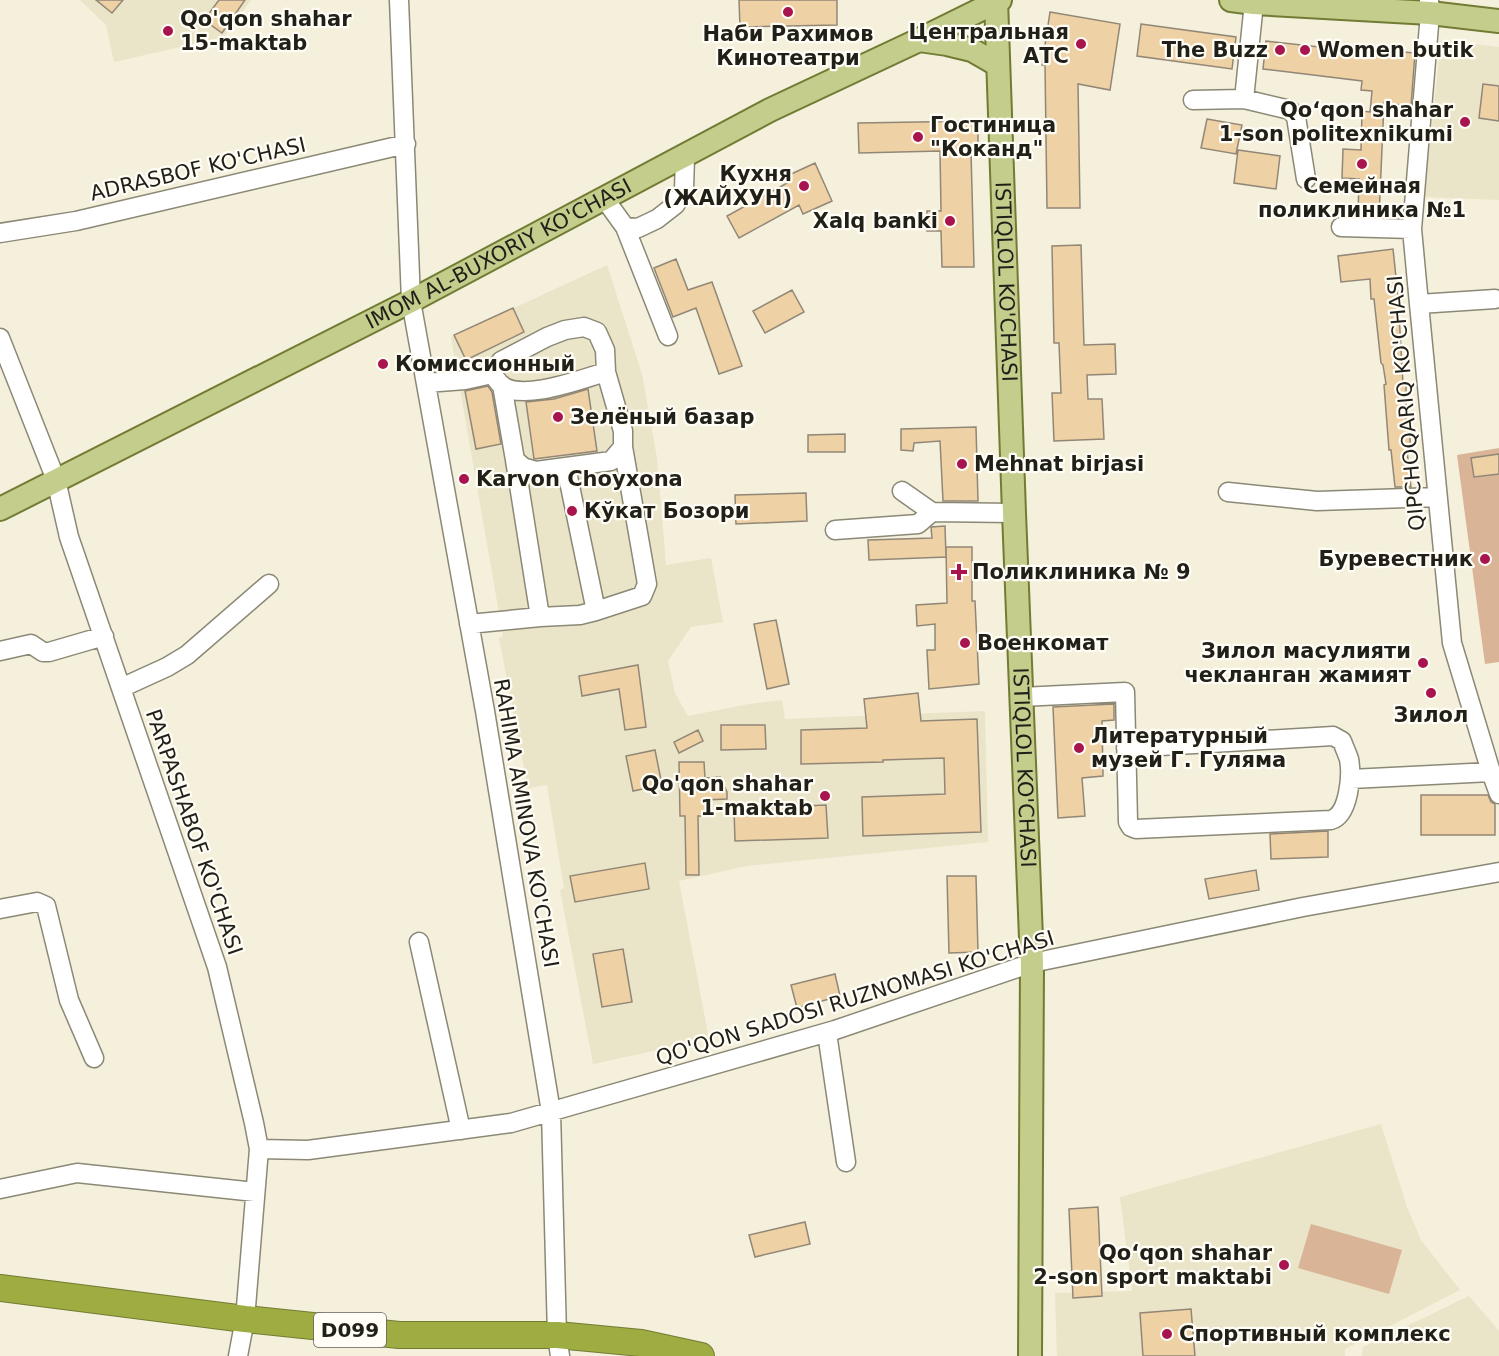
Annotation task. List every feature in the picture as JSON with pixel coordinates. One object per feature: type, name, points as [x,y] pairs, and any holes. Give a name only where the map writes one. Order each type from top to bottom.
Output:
[{"type":"highway","name":"D099","points":[[0,1288],[245,1319],[399,1335],[558,1345],[641,1343],[701,1356]]},
{"type":"main road","name":"IMOM AL-BUXORIY KO'CHASI","points":[[0,509],[411,301],[770,110],[919,40],[997,0]]},
{"type":"main road","name":"ISTIQLOL KO'CHASI","points":[[997,0],[1032,963],[1030,1356]]},
{"type":"main road","points":[[1231,0],[1254,3],[1429,6],[1499,21]]},
{"type":"main road","points":[[919,40],[972,50],[998,65]]},
{"type":"street","name":"RAHIMA AMINOVA KO'CHASI","points":[[399,0],[411,301],[469,624],[551,1112],[558,1345]]},
{"type":"street","points":[[1244,99],[1254,3]]},
{"type":"street","name":"QIPCHOQARIQ KO'CHASI","points":[[1429,6],[1412,229],[1452,643],[1499,794]]},
{"type":"street","points":[[1193,100],[1244,99],[1290,110],[1296,117],[1306,179]]},
{"type":"street","name":"ADRASBOF KO'CHASI","points":[[0,233],[76,221],[406,144]]},
{"type":"street","points":[[625,227],[638,228],[657,219],[675,205],[684,190],[685,156]]},
{"type":"street","points":[[604,198],[625,227],[669,336]]},
{"type":"street","points":[[1341,226],[1412,229]]},
{"type":"street","points":[[1419,304],[1495,299]]},
{"type":"street","points":[[469,624],[580,615],[642,596],[647,584],[623,447],[623,431],[606,372],[605,350],[597,332],[584,327],[565,330],[547,337],[501,361],[497,380],[515,460],[540,617]]},
{"type":"street","name":"PARPASHABOF KO'CHASI","points":[[0,338],[57,480],[69,537],[217,967],[254,1123],[259,1149],[245,1319],[237,1356]]},
{"type":"street","points":[[426,383],[497,380],[521,392],[564,385],[606,372]]},
{"type":"street","points":[[515,460],[523,467],[536,471],[611,461],[623,447]]},
{"type":"street","points":[[566,467],[596,611]]},
{"type":"street","points":[[902,491],[932,512],[1014,513]]},
{"type":"street","points":[[1228,492],[1317,501],[1437,497]]},
{"type":"street","points":[[835,530],[918,524],[932,512]]},
{"type":"street","points":[[121,688],[167,667],[187,654],[269,584]]},
{"type":"street","points":[[0,651],[31,644],[43,652],[49,652],[104,636]]},
{"type":"street","points":[[1021,697],[1125,692],[1126,748],[1128,822],[1136,829],[1331,820],[1338,818],[1342,811],[1351,779],[1349,758],[1342,741],[1333,736],[1126,748]]},
{"type":"street","points":[[1351,779],[1491,772]]},
{"type":"street","name":"QO'QON SADOSI RUZNOMASI KO'CHASI","points":[[259,1149],[308,1150],[511,1123],[827,1033],[1032,963],[1303,907],[1499,872]]},
{"type":"street","points":[[0,909],[37,902],[46,906],[69,1000],[94,1058]]},
{"type":"street","points":[[419,942],[461,1130]]},
{"type":"street","points":[[827,1033],[846,1162]]},
{"type":"street","points":[[0,1189],[77,1173],[255,1192]]},
{"type":"shaded area","name":"Qo'qon shahar 15-maktab","points":[[80,0],[251,0],[224,37],[114,62],[106,25]]},
{"type":"shaded area","name":"Qoʻqon shahar 1-son politexnikumi","points":[[1441,40],[1499,47],[1499,200],[1424,197]]},
{"type":"shaded area","points":[[607,265],[642,374],[657,458],[666,565],[711,558],[723,622],[691,627],[668,661],[675,693],[688,716],[782,700],[785,719],[985,711],[988,842],[747,866],[679,881],[709,1039],[593,1064],[560,890],[564,888],[547,785],[528,788],[499,638],[503,636],[451,337]]},
{"type":"shaded area","name":"Буревестник","points":[[1499,448],[1499,662],[1485,664],[1457,455]]},
{"type":"shaded area","name":"Qo‘qon shahar 2-son sport maktabi","points":[[1381,1124],[1407,1207],[1421,1240],[1460,1290],[1345,1349],[1345,1356],[1057,1356],[1055,1293],[1132,1291],[1120,1197]]},
{"type":"shaded area","points":[[1311,1224],[1402,1250],[1389,1294],[1298,1268]]},
{"type":"shaded area","points":[[1469,1296],[1499,1331],[1499,1356],[1362,1356],[1363,1347]]},
{"type":"building","points":[[96,0],[123,0],[112,13]]},
{"type":"building","points":[[219,0],[245,0],[222,33],[204,20]]},
{"type":"building","name":"Наби Рахимов Кинотеатри","points":[[739,0],[837,0],[837,25],[740,27]]},
{"type":"building","points":[[1050,12],[1120,24],[1110,90],[1078,84],[1080,208],[1047,208],[1045,65],[1042,65]]},
{"type":"building","points":[[1141,24],[1236,37],[1232,69],[1137,56]]},
{"type":"building","points":[[1266,41],[1364,52],[1364,49],[1415,53],[1411,106],[1384,103],[1379,217],[1358,216],[1359,179],[1342,178],[1343,149],[1361,150],[1362,111],[1370,112],[1372,91],[1361,90],[1362,81],[1263,69]]},
{"type":"building","points":[[1483,84],[1499,86],[1499,121],[1479,118]]},
{"type":"building","points":[[1207,119],[1242,125],[1236,154],[1201,148]]},
{"type":"building","points":[[978,121],[978,151],[971,151],[974,267],[942,267],[941,231],[927,231],[927,211],[941,211],[940,151],[859,153],[858,123]]},
{"type":"building","points":[[1238,150],[1280,156],[1276,189],[1234,183]]},
{"type":"building","points":[[815,163],[832,201],[803,214],[799,205],[739,238],[727,216],[789,182],[787,176]]},
{"type":"building","points":[[1081,245],[1084,345],[1115,344],[1116,374],[1087,375],[1088,399],[1102,399],[1104,439],[1054,441],[1052,393],[1061,393],[1059,343],[1054,343],[1052,246]]},
{"type":"building","points":[[1393,249],[1403,384],[1406,384],[1406,428],[1409,427],[1411,450],[1407,450],[1411,487],[1395,487],[1391,450],[1389,450],[1384,385],[1386,384],[1381,363],[1374,299],[1371,299],[1370,279],[1341,282],[1338,256]]},
{"type":"building","points":[[676,259],[688,290],[712,282],[742,366],[719,374],[696,308],[673,317],[654,268]]},
{"type":"building","points":[[792,290],[804,312],[765,333],[753,311]]},
{"type":"building","points":[[513,308],[524,332],[466,360],[454,335]]},
{"type":"building","points":[[488,386],[492,392],[501,444],[476,449],[465,391]]},
{"type":"building","points":[[588,389],[597,451],[534,459],[526,402],[554,399]]},
{"type":"building","name":"Mehnat birjasi","points":[[976,427],[978,501],[943,501],[940,441],[914,443],[913,451],[901,450],[901,429]]},
{"type":"building","points":[[845,434],[845,452],[808,452],[808,435]]},
{"type":"building","points":[[1499,454],[1499,474],[1474,477],[1471,458]]},
{"type":"building","points":[[806,493],[807,521],[736,524],[735,495]]},
{"type":"building","points":[[945,526],[946,557],[869,560],[868,540],[932,538],[931,527]]},
{"type":"building","name":"Военкомат","points":[[946,547],[972,547],[972,601],[975,601],[979,684],[929,689],[927,650],[935,650],[935,624],[917,626],[916,605],[947,603]]},
{"type":"building","points":[[776,620],[789,684],[767,689],[754,624]]},
{"type":"building","points":[[638,665],[646,727],[625,730],[619,689],[582,696],[579,676]]},
{"type":"building","points":[[918,693],[921,721],[977,719],[981,832],[863,836],[862,797],[945,794],[944,758],[801,764],[801,730],[867,728],[864,699]]},
{"type":"building","name":"Литературный музей Г. Гуляма","points":[[1114,704],[1114,720],[1102,721],[1103,776],[1082,778],[1085,816],[1058,818],[1053,707]]},
{"type":"building","points":[[721,725],[765,725],[766,749],[721,750]]},
{"type":"building","points":[[698,730],[703,741],[679,753],[674,742]]},
{"type":"building","points":[[655,750],[662,785],[633,791],[626,756]]},
{"type":"building","points":[[679,762],[704,762],[705,778],[720,777],[727,792],[727,799],[705,800],[705,816],[698,816],[699,875],[686,875],[685,816],[680,816]]},
{"type":"building","points":[[1421,795],[1488,795],[1491,802],[1495,804],[1495,835],[1421,835]]},
{"type":"building","points":[[826,805],[828,838],[735,841],[734,809]]},
{"type":"building","points":[[1328,831],[1328,857],[1271,859],[1270,834]]},
{"type":"building","points":[[645,863],[649,889],[575,902],[570,876]]},
{"type":"building","points":[[1256,870],[1259,890],[1209,899],[1205,879]]},
{"type":"building","points":[[947,876],[976,876],[978,952],[949,953]]},
{"type":"building","points":[[623,949],[632,1002],[602,1007],[593,954]]},
{"type":"building","points":[[835,974],[840,996],[797,1008],[791,985]]},
{"type":"building","points":[[1098,1207],[1102,1296],[1073,1298],[1069,1209]]},
{"type":"building","points":[[805,1222],[810,1244],[755,1257],[749,1235]]},
{"type":"building","name":"Спортивный комплекс","points":[[1191,1309],[1195,1356],[1143,1356],[1140,1313]]},
{"type":"place","name":"Наби Рахимов Кинотеатри","points":[[788,12]]},
{"type":"place","name":"Qo'qon shahar 15-maktab","points":[[168,31]]},
{"type":"place","name":"Центральная АТС","points":[[1081,44]]},
{"type":"place","name":"The Buzz","points":[[1280,50]]},
{"type":"place","name":"Women butik","points":[[1305,50]]},
{"type":"place","name":"Qoʻqon shahar 1-son politexnikumi","points":[[1465,122]]},
{"type":"place","name":"Гостиница \"Коканд\"","points":[[918,137]]},
{"type":"place","name":"Семейная поликлиника №1","points":[[1362,164]]},
{"type":"place","name":"Кухня (ЖАЙХУН)","points":[[804,186]]},
{"type":"place","name":"Xalq banki","points":[[950,221]]},
{"type":"place","name":"Комиссионный","points":[[383,364]]},
{"type":"place","name":"Зелёный базар","points":[[558,417]]},
{"type":"place","name":"Mehnat birjasi","points":[[962,464]]},
{"type":"place","name":"Karvon Choyxona","points":[[464,479]]},
{"type":"place","name":"Кўкат Бозори","points":[[572,511]]},
{"type":"place","name":"Буревестник","points":[[1485,559]]},
{"type":"place","name":"Поликлиника № 9","points":[[959,572]]},
{"type":"place","name":"Военкомат","points":[[965,643]]},
{"type":"place","name":"Зилол масулияти чекланган жамият","points":[[1423,663]]},
{"type":"place","name":"Зилол","points":[[1431,693]]},
{"type":"place","name":"Литературный музей Г. Гуляма","points":[[1079,748]]},
{"type":"place","name":"Qo'qon shahar 1-maktab","points":[[825,796]]},
{"type":"place","name":"Qo‘qon shahar 2-son sport maktabi","points":[[1284,1265]]},
{"type":"place","name":"Спортивный комплекс","points":[[1167,1334]]}]
